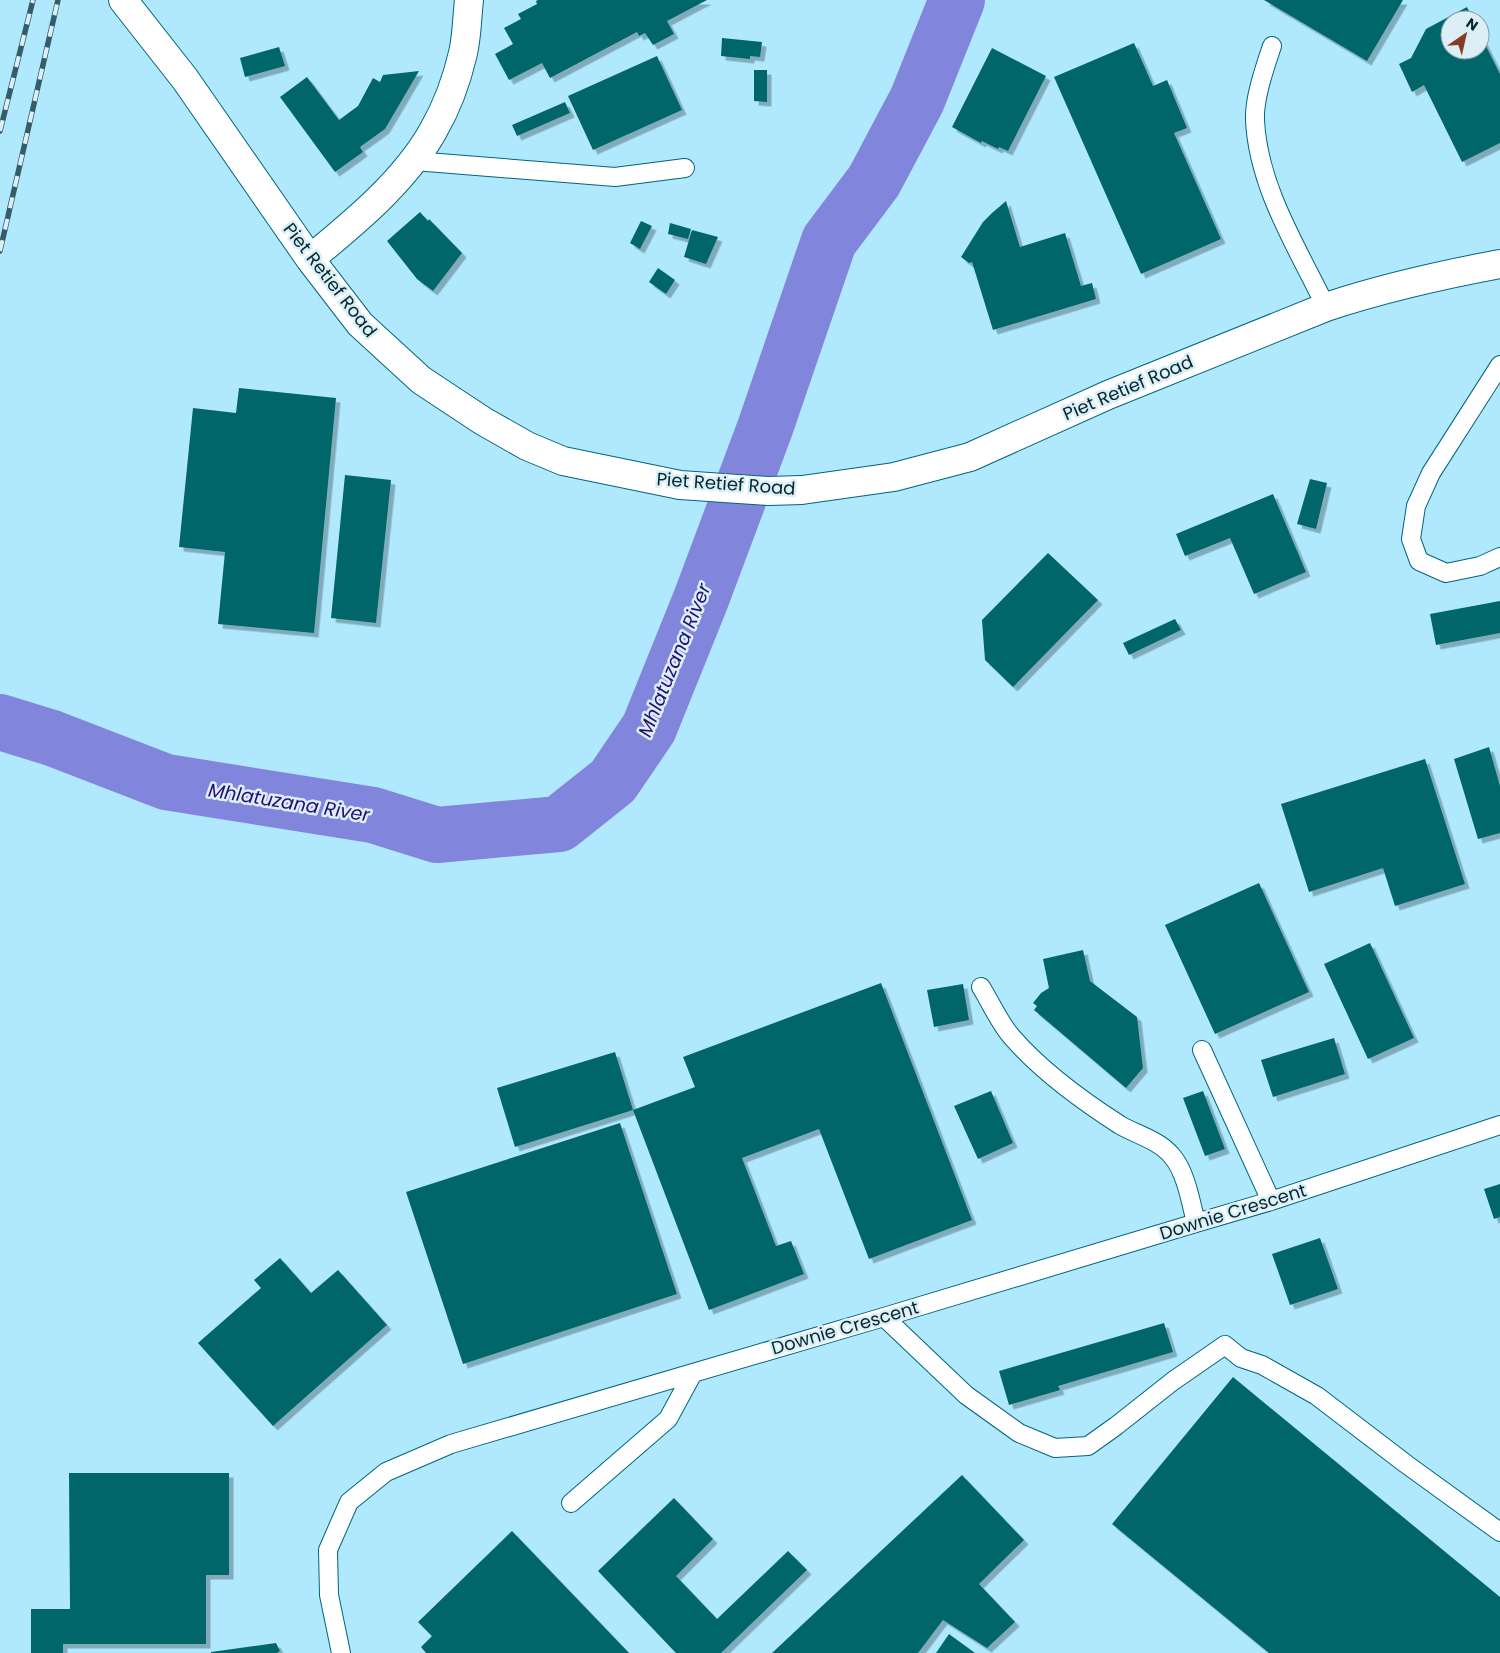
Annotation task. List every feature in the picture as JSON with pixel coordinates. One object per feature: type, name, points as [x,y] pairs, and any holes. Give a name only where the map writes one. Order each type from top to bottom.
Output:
[{"type":"street","name":"Piet Retief Road","points":[[123,0],[185,79],[310,259],[360,324],[421,380],[483,422],[527,446],[563,461],[680,485],[768,491],[802,490],[894,476],[970,457],[1108,395],[1326,307],[1370,293],[1500,264]]},
{"type":"street","points":[[310,259],[345,230],[414,161],[433,131],[449,99],[463,52],[469,0]]},
{"type":"lane","points":[[1272,46],[1261,77],[1255,119],[1260,160],[1279,212],[1326,307]]},
{"type":"lane","points":[[414,161],[615,177],[685,168]]},
{"type":"lane","points":[[1500,365],[1431,473],[1416,506],[1411,539],[1419,561],[1446,573],[1480,566],[1500,557]]},
{"type":"lane","points":[[981,988],[1010,1035],[1038,1065],[1121,1126],[1153,1141],[1173,1156],[1179,1166],[1196,1223]]},
{"type":"lane","points":[[1202,1050],[1271,1201]]},
{"type":"lane","name":"Downie Crescent","points":[[341,1653],[329,1595],[328,1550],[349,1502],[386,1472],[451,1444],[1271,1201],[1500,1125]]},
{"type":"lane","points":[[884,1317],[966,1395],[1019,1433],[1055,1448],[1088,1446],[1173,1381],[1225,1345],[1241,1358],[1262,1365],[1317,1396],[1414,1470],[1500,1532]]},
{"type":"lane","points":[[571,1503],[668,1418],[693,1373]]},
{"type":"building","points":[[707,0],[667,21],[674,34],[653,45],[645,33],[639,36],[637,32],[550,78],[542,63],[509,80],[495,54],[513,44],[504,28],[521,19],[518,14],[537,4],[536,1]]},
{"type":"building","points":[[1264,0],[1403,0],[1367,61]]},
{"type":"building","points":[[1440,21],[1440,60],[1490,60],[1490,54],[1500,74],[1500,143],[1462,162],[1424,85],[1412,92],[1399,64],[1411,58],[1426,29]]},
{"type":"building","points":[[722,38],[762,42],[760,57],[750,56],[750,59],[721,56]]},
{"type":"building","points":[[1134,43],[1153,86],[1167,80],[1187,128],[1174,133],[1221,239],[1141,274],[1054,77]]},
{"type":"building","points":[[279,47],[285,66],[245,77],[240,58]]},
{"type":"building","points":[[992,48],[1046,76],[1008,151],[999,147],[998,149],[982,141],[981,143],[952,127]]},
{"type":"building","points":[[657,56],[682,110],[593,150],[568,96]]},
{"type":"building","points":[[754,70],[767,70],[767,102],[754,101]]},
{"type":"building","points":[[419,71],[385,129],[360,147],[363,152],[335,172],[280,97],[307,77],[339,120],[358,106],[373,78],[380,82],[383,75]]},
{"type":"building","points":[[565,102],[570,113],[517,136],[512,125]]},
{"type":"building","points":[[1006,201],[1020,247],[1065,233],[1081,286],[1092,283],[1096,299],[993,330],[972,262],[969,263],[961,257],[983,222]]},
{"type":"building","points":[[420,212],[462,253],[433,291],[417,279],[387,241]]},
{"type":"building","points":[[641,221],[652,226],[640,249],[630,243]]},
{"type":"building","points":[[670,223],[691,229],[688,239],[668,234]]},
{"type":"building","points":[[692,230],[718,237],[706,264],[684,257]]},
{"type":"building","points":[[658,268],[675,280],[666,294],[649,282]]},
{"type":"building","points":[[239,388],[336,398],[314,633],[218,624],[225,552],[179,547],[193,408],[236,413]]},
{"type":"building","points":[[345,475],[391,480],[376,623],[331,618]]},
{"type":"building","points":[[1310,479],[1327,483],[1316,529],[1297,524]]},
{"type":"building","points":[[1273,494],[1306,572],[1254,594],[1230,538],[1185,556],[1176,534]]},
{"type":"building","points":[[1048,553],[1098,600],[1013,687],[985,660],[982,620]]},
{"type":"building","points":[[1500,601],[1500,633],[1436,645],[1430,614]]},
{"type":"building","points":[[1175,619],[1181,630],[1129,655],[1123,643]]},
{"type":"building","points":[[1489,747],[1500,786],[1500,833],[1478,839],[1454,759]]},
{"type":"building","points":[[1425,759],[1465,884],[1395,906],[1383,868],[1309,892],[1281,804]]},
{"type":"building","points":[[1259,883],[1309,992],[1215,1034],[1165,925]]},
{"type":"building","points":[[1370,943],[1414,1038],[1368,1059],[1324,964]]},
{"type":"building","points":[[1083,950],[1090,981],[1137,1017],[1143,1068],[1126,1088],[1034,1010],[1037,1006],[1033,1003],[1041,993],[1049,988],[1043,959]]},
{"type":"building","points":[[881,983],[972,1220],[869,1259],[819,1129],[742,1158],[776,1246],[791,1241],[804,1274],[709,1310],[633,1110],[695,1087],[683,1057]]},
{"type":"building","points":[[963,984],[969,1020],[934,1027],[927,990]]},
{"type":"building","points":[[1334,1038],[1345,1074],[1273,1097],[1261,1060]]},
{"type":"building","points":[[615,1052],[633,1110],[515,1147],[497,1088]]},
{"type":"building","points":[[991,1091],[1013,1143],[978,1159],[954,1106]]},
{"type":"building","points":[[1203,1091],[1225,1149],[1205,1156],[1183,1098]]},
{"type":"building","points":[[620,1123],[677,1294],[463,1364],[406,1192]]},
{"type":"building","points":[[1500,1184],[1500,1217],[1494,1219],[1484,1189]]},
{"type":"building","points":[[1320,1238],[1338,1289],[1290,1305],[1272,1254]]},
{"type":"building","points":[[280,1258],[311,1293],[338,1270],[387,1325],[273,1426],[198,1343],[261,1288],[254,1280]]},
{"type":"building","points":[[1164,1323],[1173,1352],[1058,1386],[1060,1390],[1009,1405],[999,1371]]},
{"type":"building","points":[[1233,1377],[1500,1597],[1500,1653],[1269,1653],[1112,1524]]},
{"type":"building","points":[[69,1473],[229,1473],[229,1575],[206,1575],[206,1644],[63,1644],[63,1653],[31,1653],[31,1609],[70,1609]]},
{"type":"building","points":[[962,1475],[1024,1540],[979,1584],[1015,1622],[987,1648],[943,1620],[918,1653],[772,1653]]},
{"type":"building","points":[[674,1498],[713,1539],[676,1576],[717,1619],[788,1551],[807,1570],[721,1653],[676,1653],[598,1571]]},
{"type":"building","points":[[512,1531],[629,1653],[426,1653],[421,1647],[432,1636],[418,1622]]},
{"type":"building","points":[[949,1634],[975,1653],[936,1653]]},
{"type":"building","points":[[276,1643],[280,1651],[277,1653],[211,1653],[211,1652]]},
{"type":"waterway","name":"Mhlatuzana River","points":[[0,722],[52,738],[166,782],[373,815],[437,835],[559,824],[613,781],[649,728],[701,599],[765,428],[829,241],[874,181],[917,100],[957,0]]},
{"type":"railway","points":[[0,131],[33,0]]},
{"type":"railway","points":[[0,251],[58,0]]}]
